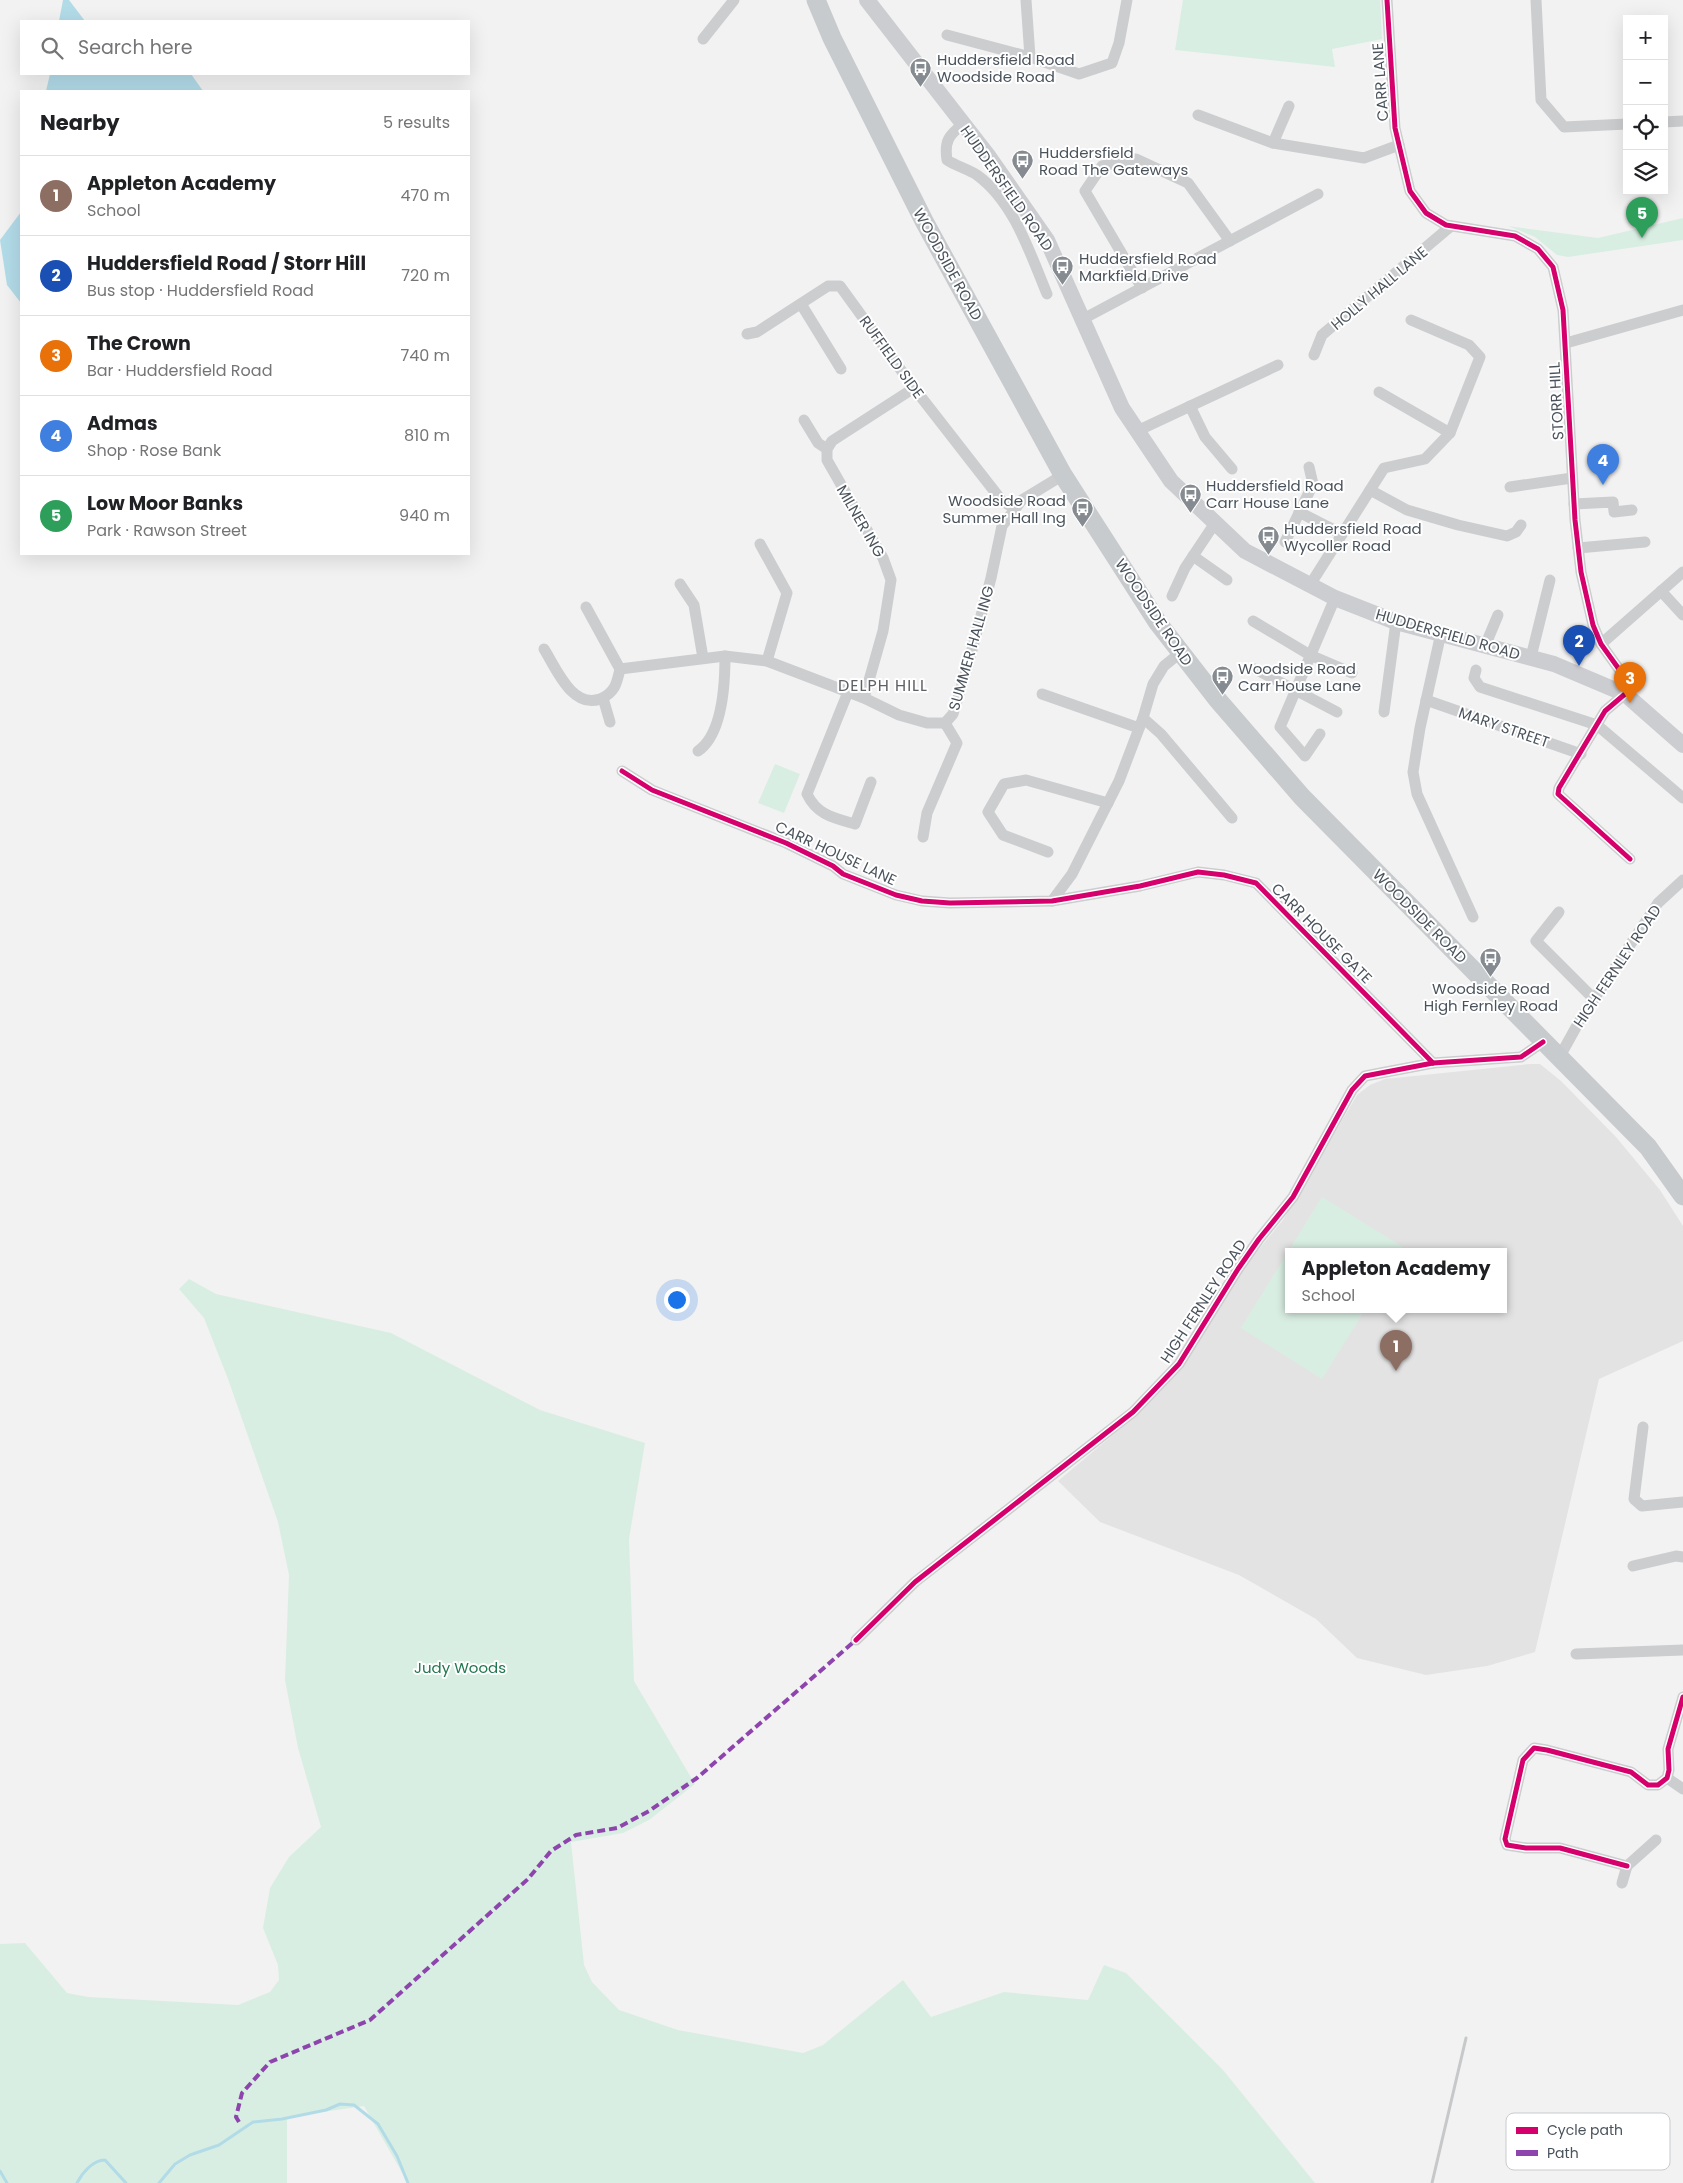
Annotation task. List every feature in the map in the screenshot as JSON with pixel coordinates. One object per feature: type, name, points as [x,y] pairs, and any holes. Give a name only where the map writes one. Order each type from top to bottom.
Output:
[{"type":"main road","name":"WOODSIDE ROAD","points":[[816,0],[832,38],[924,221],[1063,474],[1158,623],[1180,653],[1302,797],[1648,1147],[1683,1196]]},
{"type":"main road","name":"HUDDERSFIELD ROAD","points":[[867,0],[964,124],[1047,240],[1122,408],[1171,481],[1245,551],[1334,598],[1396,622],[1554,664],[1625,694],[1683,745]]},
{"type":"street","points":[[703,39],[734,0]]},
{"type":"street","points":[[1026,0],[1030,57]]},
{"type":"street","points":[[947,35],[1030,57],[1079,74],[1112,63],[1119,43],[1127,0]]},
{"type":"street","name":"CARR LANE","points":[[1387,0],[1395,128],[1410,191]]},
{"type":"street","points":[[1536,0],[1541,100],[1564,128],[1623,124]]},
{"type":"street","points":[[1274,142],[1289,106]]},
{"type":"street","points":[[1198,116],[1274,142],[1364,158],[1399,146]]},
{"type":"street","points":[[1668,122],[1683,121]]},
{"type":"street","points":[[964,124],[949,135],[945,145],[946,160],[957,167],[977,174],[1000,198],[1021,232],[1047,294]]},
{"type":"street","points":[[1142,288],[1085,191],[1102,166],[1136,159],[1188,183],[1230,241]]},
{"type":"street","name":"STORR HILL","points":[[1410,191],[1426,213],[1451,226],[1515,236],[1538,249],[1553,267],[1563,310],[1566,343],[1572,478],[1578,548],[1593,625],[1601,644],[1626,681],[1625,694]]},
{"type":"street","points":[[1083,320],[1318,194]]},
{"type":"street","name":"HOLLY HALL LANE","points":[[1314,355],[1322,335],[1451,226]]},
{"type":"street","name":"RUFFIELD SIDE","points":[[747,334],[758,332],[828,286],[840,286],[914,388],[1002,501],[1014,508]]},
{"type":"street","points":[[801,304],[841,368]]},
{"type":"street","points":[[1566,343],[1683,310]]},
{"type":"street","points":[[1310,585],[1384,468],[1425,458],[1450,433],[1480,357],[1469,345],[1411,320]]},
{"type":"street","points":[[1137,430],[1278,365]]},
{"type":"street","points":[[804,420],[818,443],[827,448],[832,440],[914,388]]},
{"type":"street","points":[[1380,392],[1450,433]]},
{"type":"street","points":[[1190,406],[1205,437],[1232,469]]},
{"type":"street","name":"MILNER ING","points":[[827,448],[827,460],[883,558],[890,580],[883,631],[864,698]]},
{"type":"street","points":[[1285,542],[1313,484],[1310,467]]},
{"type":"street","name":"SUMMER HALL ING","points":[[620,669],[726,656],[767,661],[864,698],[899,715],[927,723],[944,723],[953,714],[992,578],[1002,526],[1014,508],[1031,493],[1063,474]]},
{"type":"street","points":[[1510,487],[1572,478]]},
{"type":"street","points":[[1370,490],[1407,510],[1458,525],[1507,536],[1516,532],[1521,525]]},
{"type":"street","points":[[1574,504],[1613,502],[1614,512],[1632,510]]},
{"type":"street","points":[[1300,512],[1342,534]]},
{"type":"street","points":[[1172,596],[1185,568],[1215,523]]},
{"type":"street","points":[[1578,548],[1645,542]]},
{"type":"street","points":[[760,544],[788,593],[767,661]]},
{"type":"street","points":[[1193,556],[1227,580]]},
{"type":"street","points":[[1601,644],[1683,572]]},
{"type":"street","points":[[1530,657],[1550,580]]},
{"type":"street","points":[[680,584],[694,605],[702,658]]},
{"type":"street","points":[[1661,591],[1683,615]]},
{"type":"street","points":[[1320,734],[1305,756],[1280,728],[1334,598]]},
{"type":"street","points":[[544,649],[572,692],[579,698],[589,700],[603,698],[617,686],[620,669],[586,607]]},
{"type":"street","points":[[1485,646],[1498,615]]},
{"type":"street","points":[[1253,621],[1310,655],[1352,673]]},
{"type":"street","points":[[1384,712],[1396,622]]},
{"type":"street","points":[[1441,633],[1413,772],[1417,794],[1473,917]]},
{"type":"street","points":[[1052,901],[1072,874],[1108,803],[1141,723],[1153,684],[1164,666],[1180,653]]},
{"type":"street","points":[[698,751],[711,738],[722,699],[726,656]]},
{"type":"street","points":[[1255,669],[1337,712]]},
{"type":"street","points":[[1476,670],[1474,678],[1480,687],[1597,725],[1683,798]]},
{"type":"street","points":[[848,692],[807,794],[812,804],[828,817],[855,824],[871,782]]},
{"type":"street","points":[[1042,694],[1141,723],[1161,734],[1232,818]]},
{"type":"street","points":[[1625,694],[1605,711],[1559,788],[1558,794],[1630,859]]},
{"type":"street","points":[[603,698],[610,722]]},
{"type":"street","name":"MARY STREET","points":[[1426,700],[1581,754]]},
{"type":"street","points":[[923,837],[927,813],[957,743],[944,723]]},
{"type":"street","name":"CARR HOUSE LANE","points":[[622,771],[652,790],[786,843],[833,866],[843,874],[896,895],[922,901],[950,903],[1052,901]]},
{"type":"street","points":[[1048,852],[1003,835],[988,812],[1004,784],[1026,780],[1108,803]]},
{"type":"street","name":"CARR HOUSE GATE","points":[[1052,901],[1140,886],[1198,872],[1224,875],[1256,883],[1433,1063]]},
{"type":"street","name":"HIGH FERNLEY ROAD","points":[[1559,1058],[1594,999],[1658,903],[1683,880]]},
{"type":"street","points":[[1559,912],[1536,941],[1594,999]]},
{"type":"street","name":"HIGH FERNLEY ROAD","points":[[856,1640],[915,1582],[1133,1412],[1179,1364],[1238,1269],[1293,1197],[1352,1090],[1365,1076],[1433,1063],[1521,1057],[1543,1042]]},
{"type":"street","points":[[1643,1428],[1634,1499],[1642,1506],[1683,1502]]},
{"type":"street","points":[[1632,1566],[1676,1556],[1683,1557]]},
{"type":"street","points":[[1576,1654],[1683,1650]]},
{"type":"street","points":[[1627,1866],[1560,1848],[1526,1848],[1508,1845],[1505,1839],[1526,1755],[1534,1748],[1547,1750],[1630,1772],[1648,1785],[1658,1784],[1667,1778],[1669,1770],[1668,1749],[1683,1697]]},
{"type":"street","points":[[1667,1778],[1683,1789]]},
{"type":"street","points":[[1622,1883],[1627,1866],[1656,1840]]},
{"type":"shaded area","points":[[1540,1064],[1561,1081],[1616,1137],[1660,1190],[1683,1226],[1683,1341],[1599,1379],[1535,1652],[1487,1666],[1426,1675],[1357,1658],[1316,1619],[1239,1575],[1100,1522],[1058,1481],[1133,1418],[1241,1271],[1283,1220],[1357,1095],[1370,1085],[1385,1079]]},
{"type":"green space","points":[[1183,0],[1380,0],[1382,39],[1332,49],[1335,67],[1175,50]]},
{"type":"green space","points":[[1683,218],[1683,240],[1568,257],[1557,255],[1535,237],[1508,226],[1598,238]]},
{"type":"green space","points":[[775,764],[800,774],[784,813],[758,803]]},
{"type":"green space","points":[[1322,1197],[1403,1247],[1402,1248],[1290,1248]]},
{"type":"green space","points":[[1285,1257],[1285,1313],[1363,1313],[1322,1379],[1241,1328]]},
{"type":"green space","name":"Judy Woods","points":[[189,1279],[216,1294],[391,1333],[540,1410],[645,1443],[629,1539],[634,1681],[695,1784],[649,1820],[623,1833],[571,1842],[584,1965],[592,1982],[619,2010],[678,2030],[803,2053],[823,2045],[903,1980],[931,2017],[1004,1992],[1088,2000],[1104,1965],[1126,1973],[1223,2070],[1315,2183],[408,2183],[364,2106],[287,2117],[287,2183],[0,2183],[0,1944],[25,1943],[67,1993],[88,1997],[238,2005],[270,1992],[279,1980],[278,1965],[263,1928],[270,1888],[289,1857],[321,1827],[298,1748],[285,1680],[289,1575],[278,1522],[228,1379],[204,1318],[179,1289]]},
{"type":"water","points":[[63,0],[69,0],[84,20],[59,20]]},
{"type":"water","points":[[50,75],[192,75],[202,90],[46,90]]},
{"type":"water","points":[[20,213],[20,302],[7,285],[0,240]]},
{"type":"waterway","points":[[159,2183],[175,2164],[190,2155],[219,2145],[253,2122],[282,2119],[326,2110],[340,2104],[354,2105],[378,2124],[397,2156],[408,2183]]},
{"type":"waterway","points":[[77,2183],[88,2168],[96,2162],[105,2160],[126,2183]]},
{"type":"waterway","points":[[0,2171],[7,2183]]},
{"type":"railway","points":[[1432,2183],[1466,2038]]},
{"type":"marked path","points":[[239,2122],[236,2117],[242,2093],[270,2062],[370,2020],[528,1879],[551,1851],[576,1835],[617,1828],[649,1811],[697,1778],[856,1640]]},
{"type":"cycle path","points":[[1387,0],[1395,128],[1410,191],[1426,213],[1446,225],[1515,236],[1538,249],[1553,267],[1563,310],[1575,520],[1581,572],[1593,625],[1601,644],[1621,672],[1627,687],[1625,694],[1605,711],[1559,788],[1558,794],[1630,859]]},
{"type":"cycle path","points":[[622,771],[652,790],[786,843],[833,866],[843,874],[896,895],[922,901],[950,903],[1052,901],[1140,886],[1198,872],[1224,875],[1256,883],[1433,1063]]},
{"type":"cycle path","points":[[856,1640],[915,1582],[1133,1412],[1179,1364],[1238,1269],[1259,1239],[1293,1197],[1352,1090],[1365,1076],[1433,1063],[1521,1057],[1543,1042]]},
{"type":"cycle path","points":[[1627,1866],[1560,1848],[1526,1848],[1507,1845],[1505,1839],[1523,1760],[1534,1748],[1547,1750],[1631,1772],[1648,1785],[1658,1785],[1667,1778],[1669,1770],[1668,1749],[1683,1697]]},
{"type":"place","name":"Huddersfield Road Woodside Road","points":[[921,87]]},
{"type":"place","name":"Huddersfield Road The Gateways","points":[[1023,180]]},
{"type":"place","name":"Low Moor Banks","points":[[1642,238]]},
{"type":"place","name":"Huddersfield Road Markfield Drive","points":[[1063,286]]},
{"type":"place","name":"Admas","points":[[1603,485]]},
{"type":"place","name":"Huddersfield Road Carr House Lane","points":[[1190,513]]},
{"type":"place","name":"Woodside Road Summer Hall Ing","points":[[1082,528]]},
{"type":"place","name":"Huddersfield Road Wycoller Road","points":[[1268,556]]},
{"type":"place","name":"Huddersfield Road / Storr Hill","points":[[1579,666]]},
{"type":"place","name":"Woodside Road Carr House Lane","points":[[1222,696]]},
{"type":"place","name":"The Crown","points":[[1630,703]]},
{"type":"place","name":"Woodside Road High Fernley Road","points":[[1491,978]]},
{"type":"place","name":"Appleton Academy","points":[[1396,1371]]},
{"type":"district","name":"DELPH HILL","points":[[883,685]]}]
